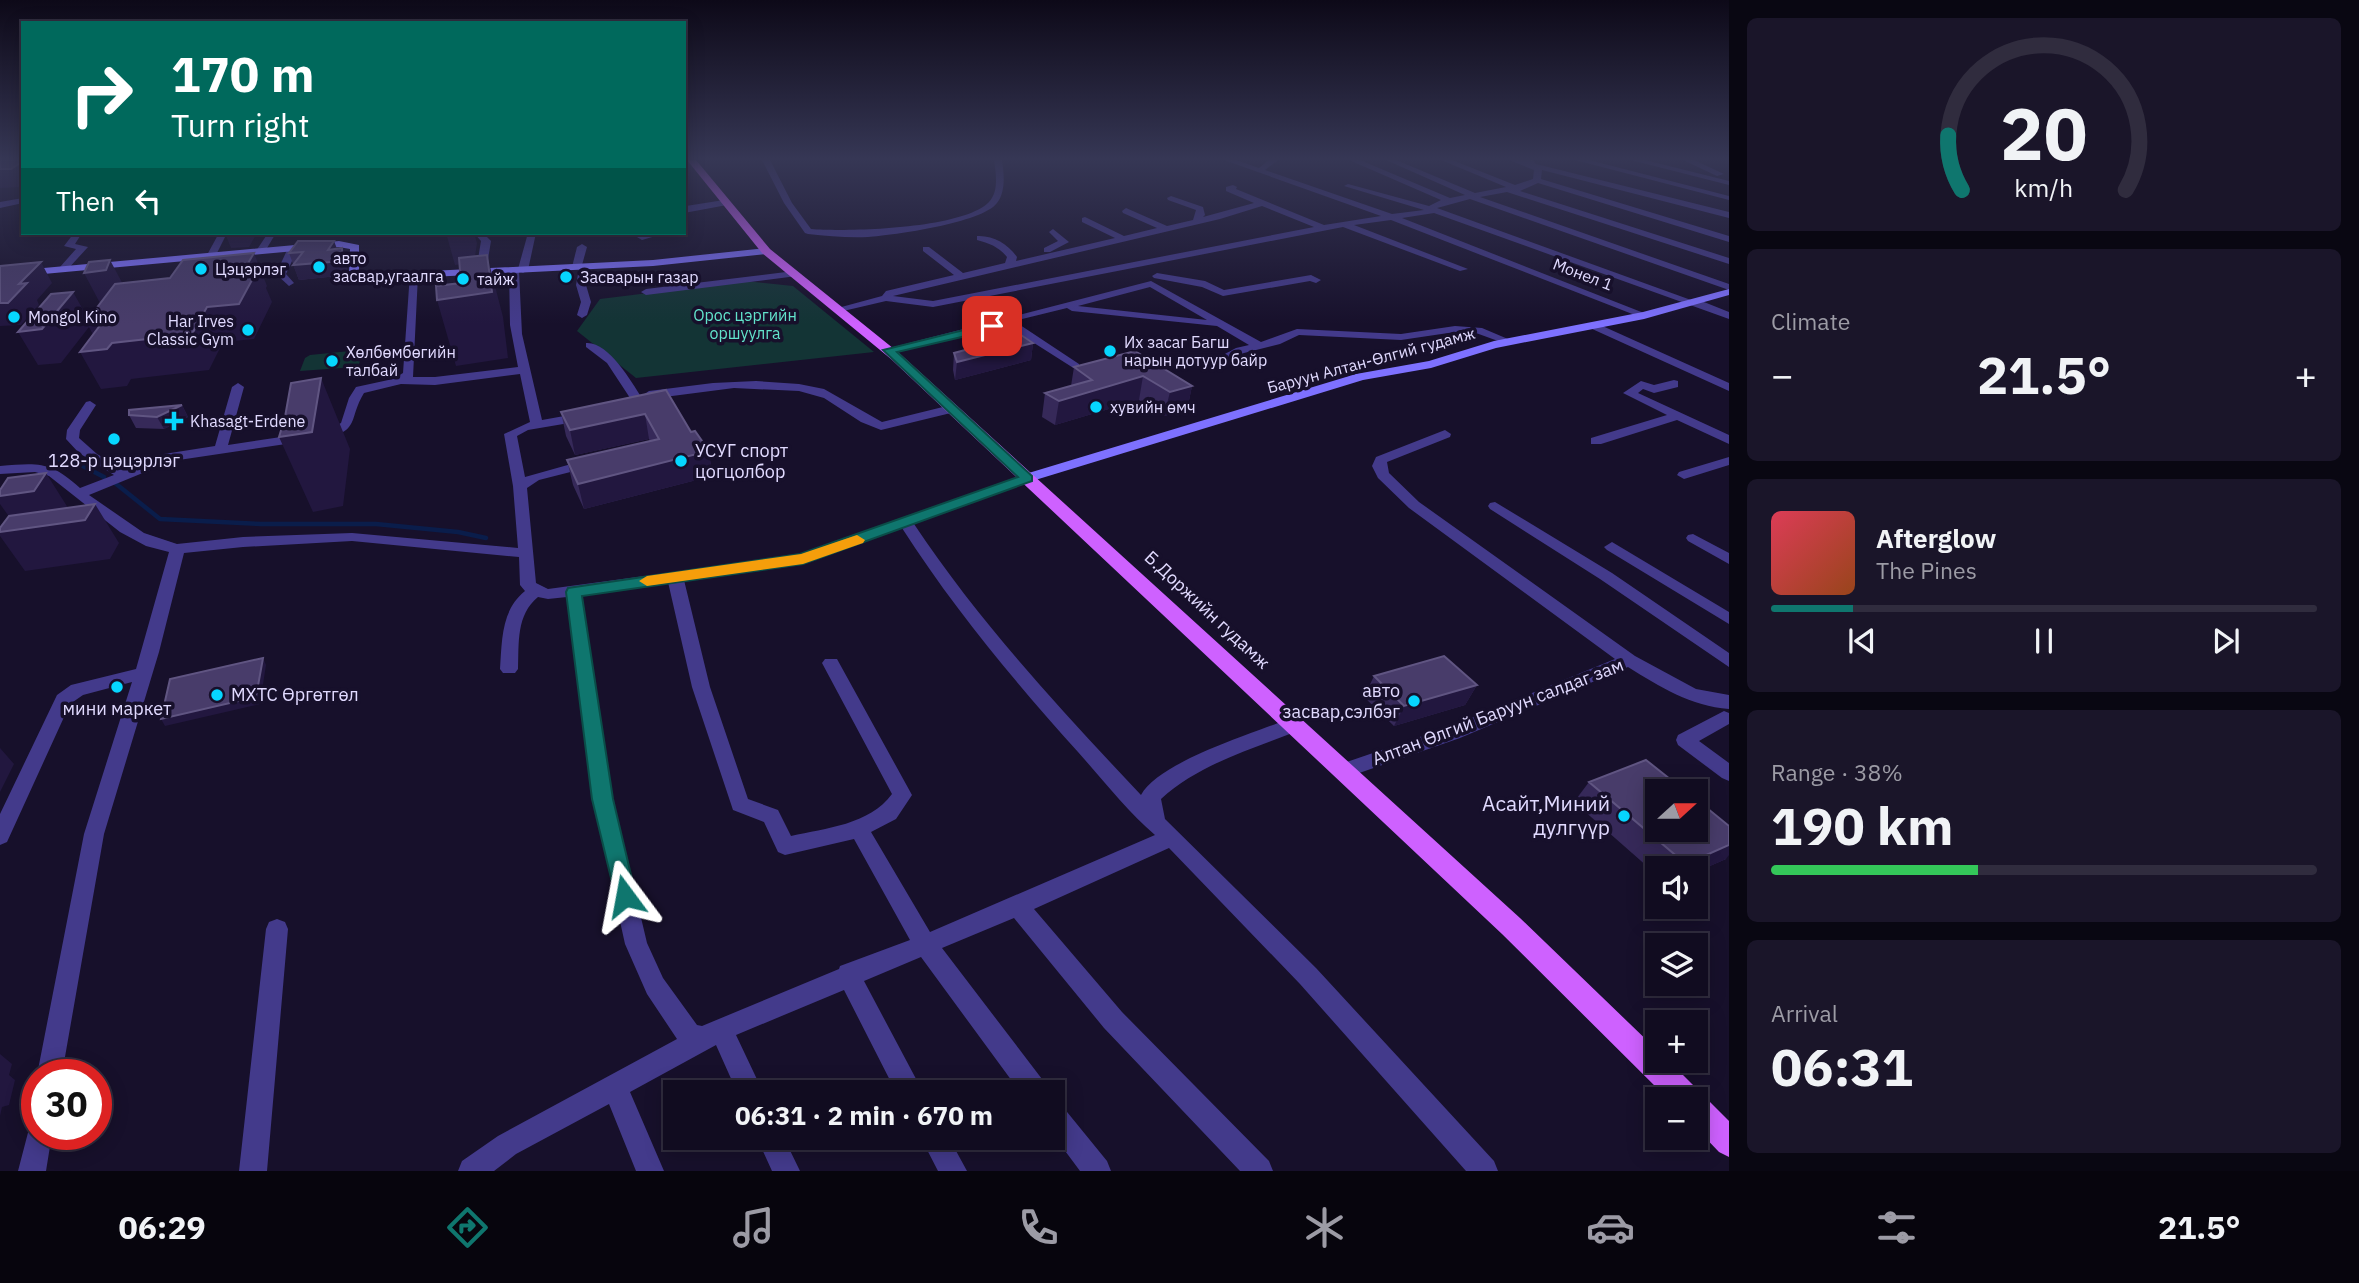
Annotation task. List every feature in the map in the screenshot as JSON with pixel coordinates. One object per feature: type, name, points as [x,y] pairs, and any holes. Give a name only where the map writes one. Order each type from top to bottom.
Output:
[{"type":"main road","name":"Б.Доржийн гудамж","points":[[733,215],[766,251],[888,350],[1027,478],[1569,981],[1676,1087]]},
{"type":"main road","points":[[1708,1120],[1729,1142]]},
{"type":"street","points":[[796,215],[808,231],[869,233]]},
{"type":"street","points":[[819,245],[969,215]]},
{"type":"street","points":[[1134,215],[1165,228]]},
{"type":"street","points":[[1199,221],[1196,218],[1201,215]]},
{"type":"street","points":[[886,298],[890,293],[1221,215]]},
{"type":"street","points":[[1293,215],[1323,228]]},
{"type":"street","name":"Монел 1","points":[[1385,215],[1644,315]]},
{"type":"street","points":[[839,309],[886,298],[933,304],[1344,224],[1411,215]]},
{"type":"street","points":[[1447,215],[1729,316]]},
{"type":"street","points":[[1524,215],[1729,289]]},
{"type":"street","points":[[1588,215],[1729,261]]},
{"type":"street","points":[[1650,215],[1729,239]]},
{"type":"street","points":[[1084,220],[1122,238]]},
{"type":"street","points":[[1344,224],[1463,270]]},
{"type":"street","points":[[1011,263],[1064,242],[1053,232]]},
{"type":"street","points":[[63,270],[83,247],[69,246],[77,235]]},
{"type":"street","points":[[212,256],[222,235]]},
{"type":"street","points":[[261,251],[271,235]]},
{"type":"street","points":[[480,235],[486,241],[481,271]]},
{"type":"street","points":[[531,235],[518,270],[513,306],[536,424]]},
{"type":"street","points":[[642,237],[652,235]]},
{"type":"street","points":[[980,238],[1006,249],[1011,254],[1011,263]]},
{"type":"street","points":[[0,275],[352,245],[357,250],[353,271],[357,275],[413,275],[653,263],[766,251]]},
{"type":"street","points":[[582,247],[580,267],[584,279],[581,285],[586,302],[582,315]]},
{"type":"street","points":[[289,283],[281,274],[293,248]]},
{"type":"street","points":[[926,248],[961,276]]},
{"type":"street","points":[[1132,265],[1260,346]]},
{"type":"street","points":[[646,292],[794,274]]},
{"type":"street","points":[[402,381],[410,372],[413,275]]},
{"type":"street","points":[[888,350],[1008,322],[1154,280],[1205,284],[1223,293],[1311,278],[1316,280]]},
{"type":"street","name":"Баруун Алтан-Өлгий гудамж","points":[[1027,478],[1339,383],[1431,364],[1509,342],[1644,315],[1692,303],[1729,289]]},
{"type":"street","points":[[1061,307],[1223,325]]},
{"type":"street","points":[[1008,322],[1075,366]]},
{"type":"street","points":[[1594,326],[1729,387]]},
{"type":"street","points":[[1210,366],[1240,350],[1289,338],[1297,332],[1401,337],[1455,329],[1478,330],[1509,342]]},
{"type":"street","points":[[590,345],[611,361],[636,398]]},
{"type":"street","points":[[78,494],[169,457],[337,433],[347,427],[359,391],[402,381],[435,381],[524,370]]},
{"type":"street","points":[[1674,384],[1654,389],[1641,385],[1629,393],[1729,440]]},
{"type":"street","points":[[623,402],[701,388],[752,385],[802,389],[836,398],[871,423],[881,426],[951,409]]},
{"type":"street","points":[[221,448],[238,387]]},
{"type":"street","points":[[90,405],[72,438],[78,447],[123,474]]},
{"type":"street","points":[[592,415],[516,429],[509,436],[520,486],[528,585],[536,591],[548,594],[574,592],[803,559],[1027,478]]},
{"type":"street","points":[[1595,441],[1678,416]]},
{"type":"street","points":[[1445,434],[1381,460],[1379,466],[1383,475],[1414,505],[1629,660]]},
{"type":"street","points":[[520,486],[534,477],[597,461]]},
{"type":"street","points":[[1684,475],[1729,461]]},
{"type":"street","points":[[0,470],[53,472],[78,494],[147,542],[177,549],[243,542],[369,537],[526,553]]},
{"type":"street","points":[[1495,506],[1606,576],[1729,661]]},
{"type":"street","points":[[905,522],[934,568],[1024,680],[1164,830],[1308,976],[1484,1171]]},
{"type":"street","points":[[1693,538],[1729,559]]},
{"type":"street","points":[[1612,547],[1729,620]]},
{"type":"street","points":[[52,1059],[94,834],[177,549]]},
{"type":"street","points":[[675,577],[701,687],[740,804],[771,816],[785,846],[858,828],[889,813],[902,795],[831,663]]},
{"type":"street","points":[[509,669],[511,623],[522,599],[536,591]]},
{"type":"street","points":[[574,592],[603,799],[636,944],[655,986],[690,1037],[712,1034]]},
{"type":"street","name":"Алтан Өлгий Баруун салдаг зам","points":[[1342,771],[1453,733],[1629,660],[1725,711]]},
{"type":"street","points":[[0,836],[63,700],[77,690],[143,673]]},
{"type":"street","points":[[1725,711],[1685,740],[1729,773]]},
{"type":"street","points":[[1164,830],[1151,796],[1173,776],[1212,757],[1293,725]]},
{"type":"street","points":[[858,828],[925,944],[1027,1080]]},
{"type":"street","points":[[472,1171],[507,1145],[712,1034],[848,974],[1018,906],[1164,830]]},
{"type":"street","points":[[1018,906],[1113,1020],[1259,1171]]},
{"type":"street","points":[[253,1171],[277,929]]},
{"type":"street","points":[[848,974],[904,1080]]},
{"type":"street","points":[[712,1034],[742,1080]]},
{"type":"street","points":[[615,1087],[650,1171]]},
{"type":"street","points":[[1065,1130],[1097,1171]]},
{"type":"street","points":[[32,1171],[36,1150]]},
{"type":"street","points":[[776,1150],[786,1171]]},
{"type":"street","points":[[941,1150],[953,1171]]},
{"type":"green space","name":"Орос цэргийн оршуулга","points":[[746,281],[793,286],[874,352],[636,378],[577,331],[600,299]]},
{"type":"green space","name":"Хөлбөмбөгийн талбай","points":[[360,350],[363,352],[359,364],[355,367],[300,371],[305,358],[310,355]]},
{"type":"building","points":[[298,241],[334,241],[328,250],[342,248],[342,261],[293,265],[303,252],[289,253]]},
{"type":"building","points":[[254,253],[244,270],[258,269],[239,304],[207,307],[192,334],[112,343],[107,349],[80,352],[104,320],[86,322],[115,284],[170,278],[183,260]]},
{"type":"building","points":[[487,255],[492,292],[437,300],[436,286],[461,283],[459,258]]},
{"type":"building","points":[[110,260],[106,270],[84,273],[89,262]]},
{"type":"building","points":[[41,262],[19,284],[27,283],[8,303],[0,303],[0,266]]},
{"type":"building","points":[[73,292],[42,329],[18,332],[51,294]]},
{"type":"building","points":[[1021,335],[1033,343],[957,362],[954,353]]},
{"type":"building","points":[[1135,351],[1192,386],[1170,392],[1143,376],[1059,401],[1045,393],[1092,380],[1074,367]]},
{"type":"building","points":[[321,378],[312,432],[279,437],[291,383]]},
{"type":"building","points":[[666,390],[691,432],[695,431],[709,451],[578,484],[567,460],[659,439],[645,414],[570,430],[561,412]]},
{"type":"building","points":[[182,405],[157,417],[129,415],[129,410]]},
{"type":"building","points":[[46,473],[34,491],[0,496],[0,490],[8,478]]},
{"type":"building","points":[[95,504],[85,520],[0,532],[9,516]]},
{"type":"building","points":[[1444,656],[1477,685],[1404,706],[1374,676]]},
{"type":"building","name":"МХТС Өргөтгөл","points":[[263,658],[256,697],[161,719],[170,679]]},
{"type":"building","points":[[1646,760],[1670,779],[1645,779],[1645,829],[1589,782]]},
{"type":"building","points":[[1708,809],[1729,826],[1729,845],[1704,856],[1677,856],[1660,842],[1708,842]]},
{"type":"waterway","points":[[60,460],[77,463],[104,477]]},
{"type":"waterway","points":[[115,483],[160,519],[261,524],[376,524],[458,532],[486,538]]},
{"type":"slow traffic","points":[[647,581],[803,559],[857,540]]},
{"type":"place","name":"авто засвар,угаалга","points":[[319,267]]},
{"type":"place","name":"Цэцэрлэг","points":[[201,269]]},
{"type":"place","name":"Засварын газар","points":[[566,277]]},
{"type":"place","name":"тайж","points":[[463,279]]},
{"type":"place","name":"Mongol Kino","points":[[14,317]]},
{"type":"place","name":"Har Irves Classic Gym","points":[[248,330]]},
{"type":"place","name":"Их засаг Багш нарын дотуур байр","points":[[1110,351]]},
{"type":"place","name":"Хөлбөмбөгийн талбай","points":[[332,361]]},
{"type":"place","name":"хувийн өмч","points":[[1096,407]]},
{"type":"place","name":"Khasagt-Erdene","points":[[174,421]]},
{"type":"place","name":"128-р цэцэрлэг","points":[[114,439]]},
{"type":"place","name":"УСУГ спорт цогцолбор","points":[[681,461]]},
{"type":"place","name":"мини маркет","points":[[117,687]]},
{"type":"place","name":"МХТС Өргөтгөл","points":[[217,695]]},
{"type":"place","name":"авто засвар,сэлбэг","points":[[1414,701]]},
{"type":"place","name":"Асайт,Миний дулгүүр","points":[[1624,816]]},
{"type":"route","points":[[625,896],[603,799],[574,592],[803,559],[1027,478],[888,350],[992,326]]}]
